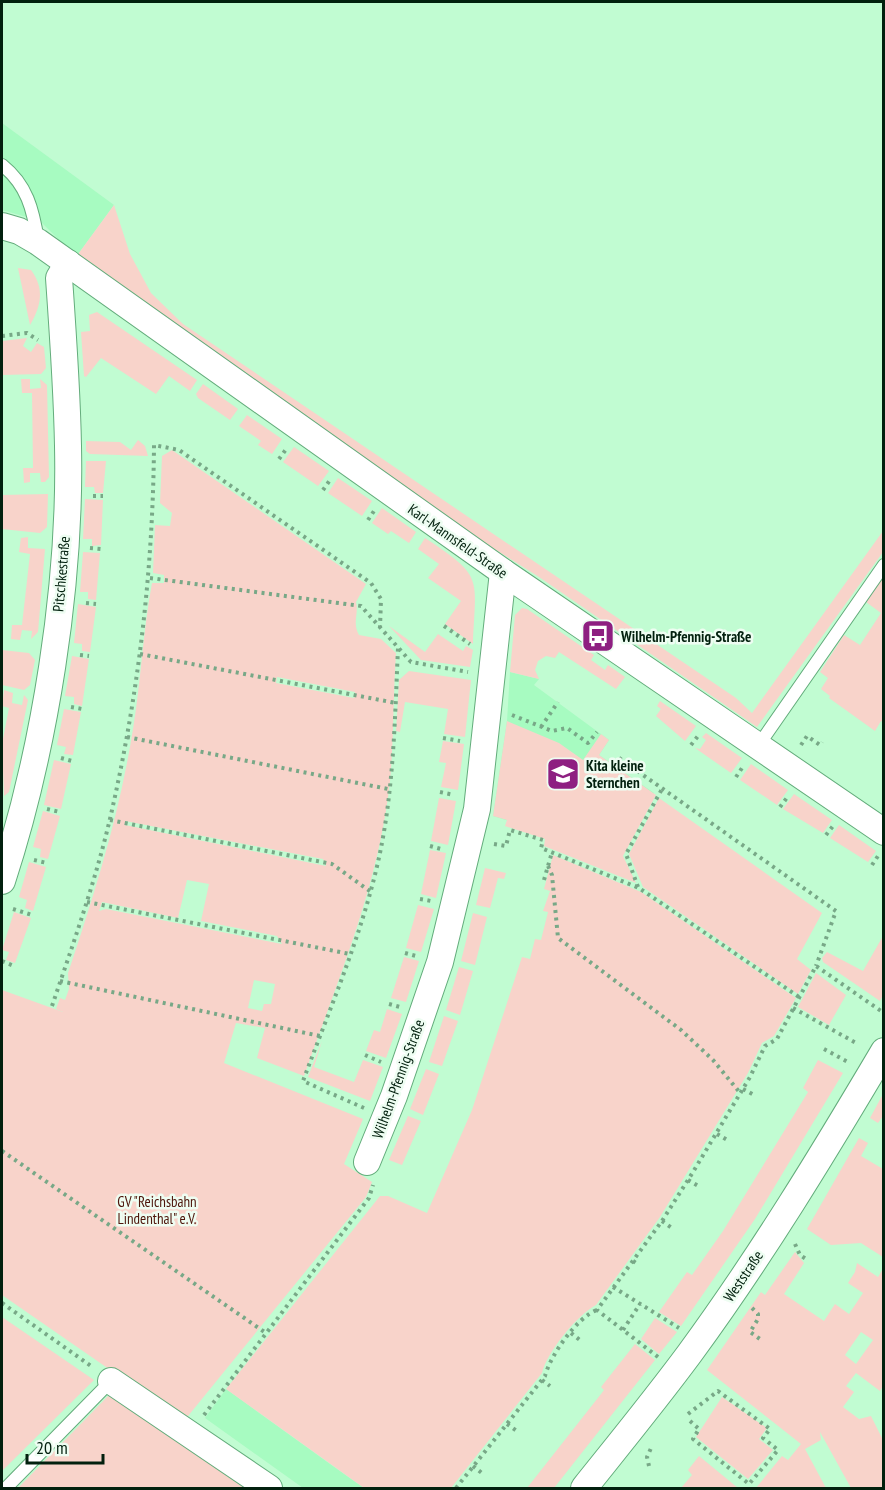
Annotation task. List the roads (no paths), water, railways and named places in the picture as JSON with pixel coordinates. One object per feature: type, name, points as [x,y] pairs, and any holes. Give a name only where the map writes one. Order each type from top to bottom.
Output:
[{"type":"street","name":"Karl-Mannsfeld-Straße","points":[[2,226],[19,231],[38,242],[502,572],[884,832]]},
{"type":"street","name":"Pitschkestraße","points":[[2,881],[38,747],[59,603],[68,447],[59,278],[68,263]]},
{"type":"street","name":"Wilhelm-Pfennig-Straße","points":[[367,1162],[394,1096],[440,962],[477,808],[502,572]]},
{"type":"street","name":"Weststraße","points":[[584,1488],[672,1376],[794,1201],[873,1048]]},
{"type":"street","points":[[111,1381],[269,1488]]},
{"type":"lane","points":[[2,165],[20,182],[29,198],[38,242]]},
{"type":"lane","points":[[758,746],[884,565]]},
{"type":"lane","points":[[6,1488],[111,1381]]},
{"type":"place","name":"Wilhelm-Pfennig-Straße","points":[[598,636]]},
{"type":"place","name":"Kita kleine Sternchen","points":[[563,774]]},
{"type":"park label","name":"GV \"Reichsbahn Lindenthal\" e.V.","points":[[157,1210]]}]
